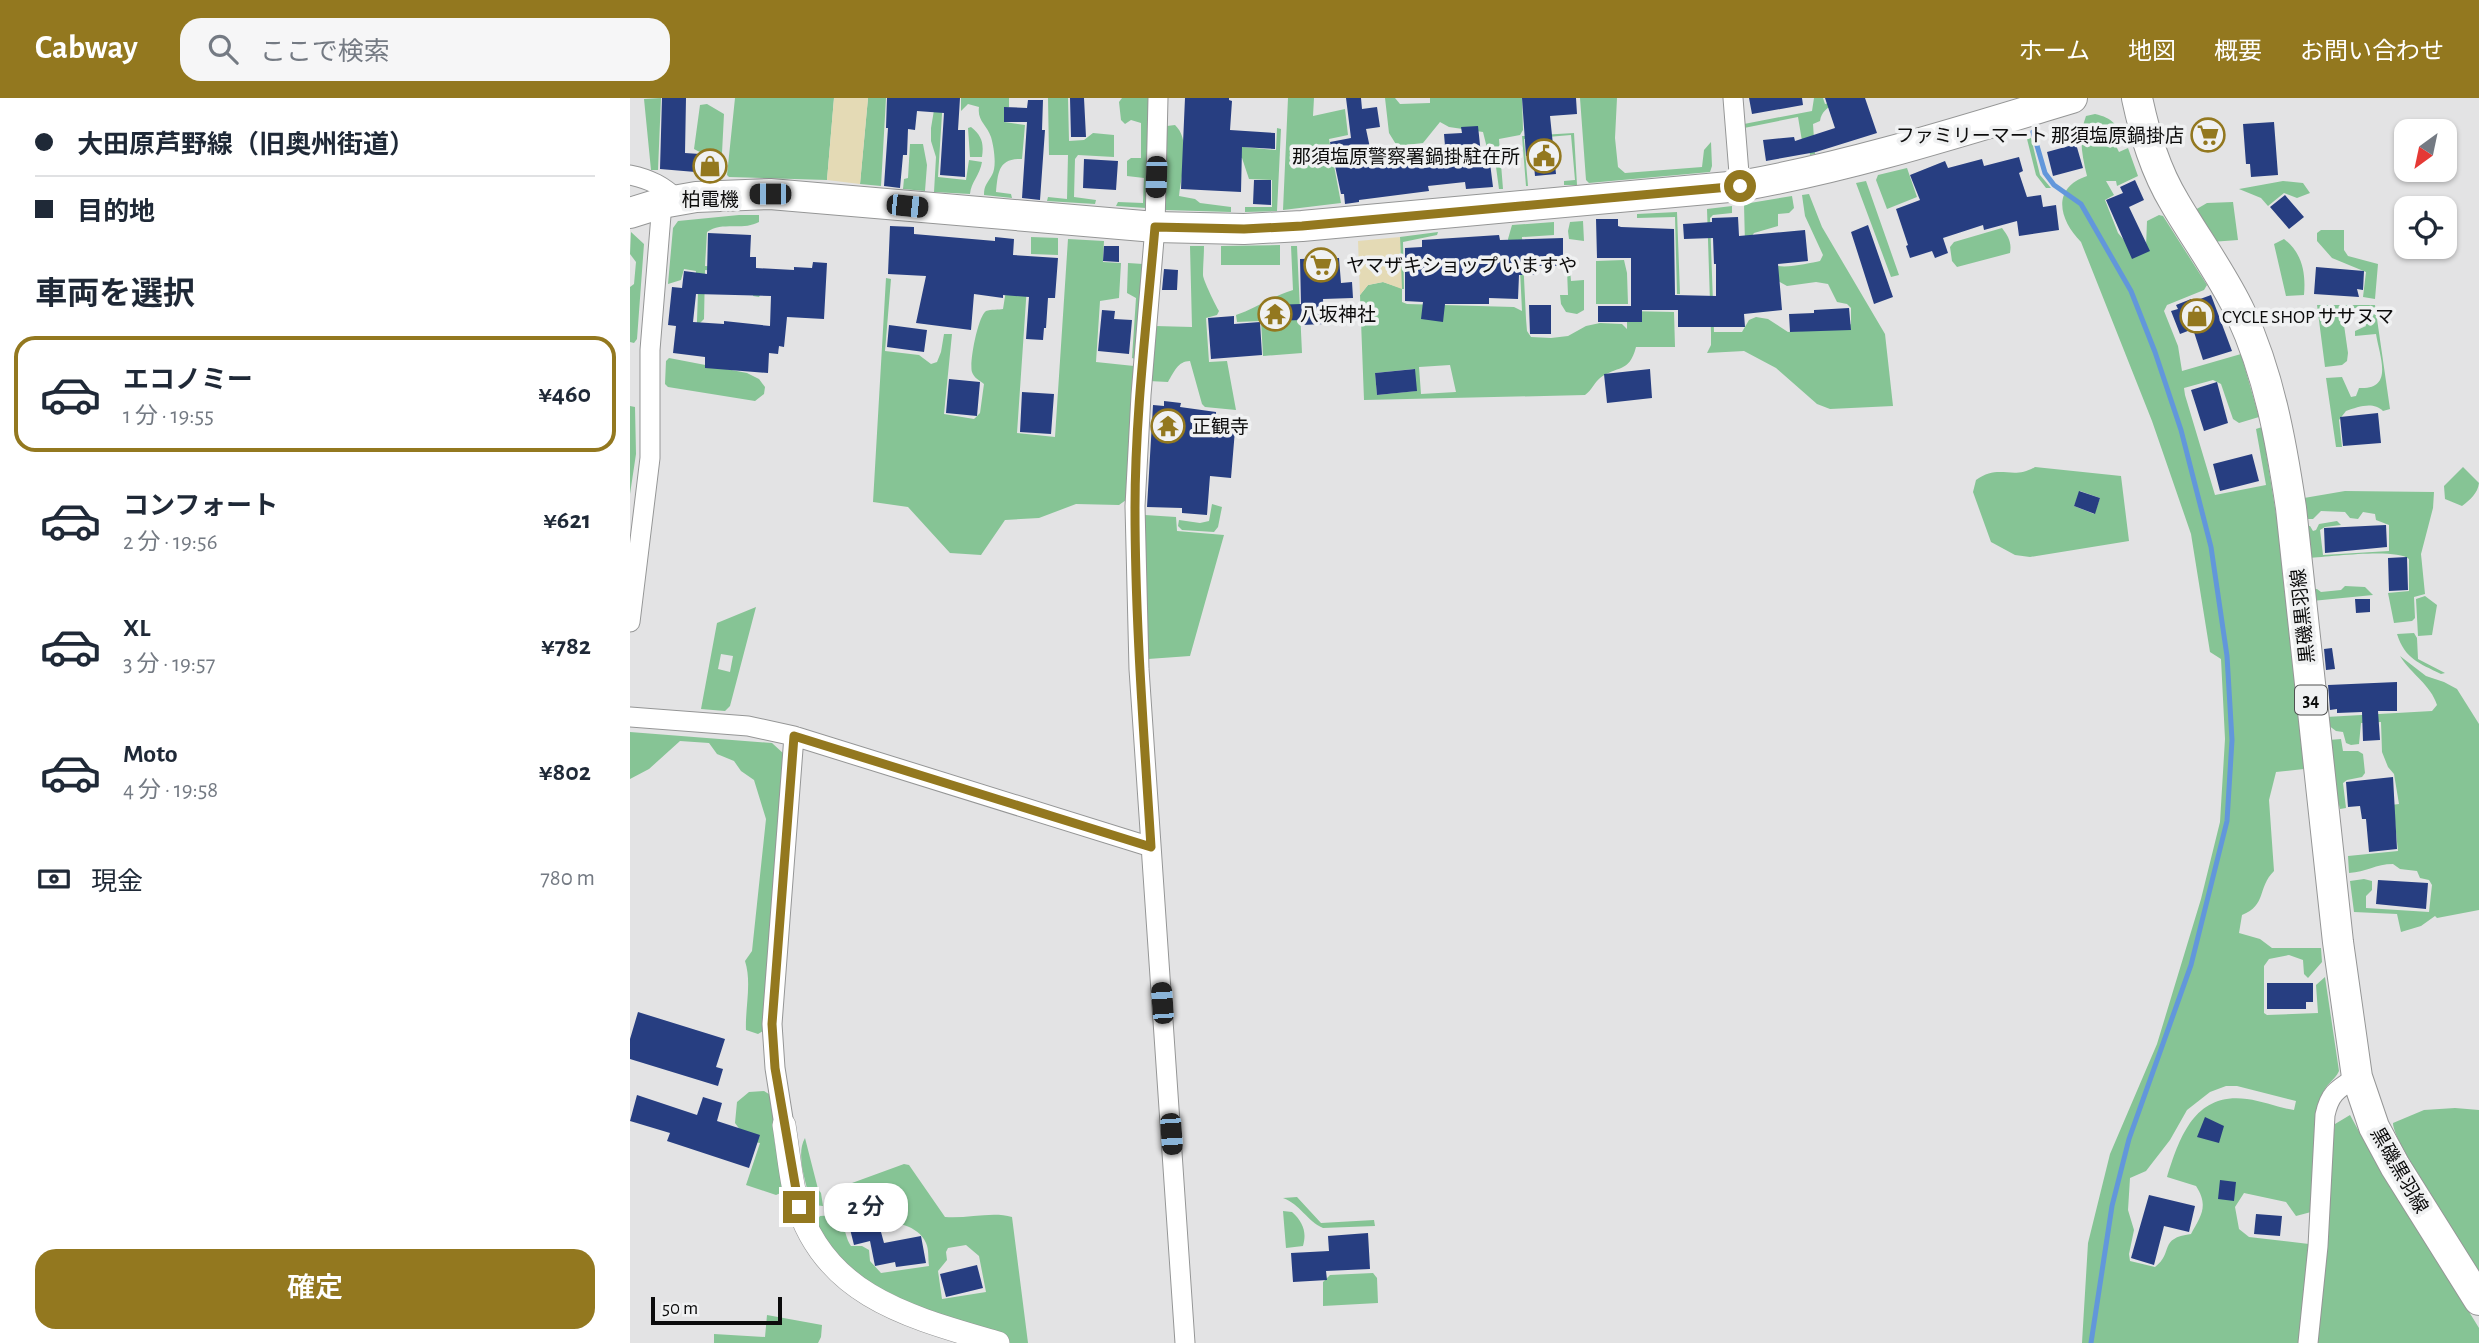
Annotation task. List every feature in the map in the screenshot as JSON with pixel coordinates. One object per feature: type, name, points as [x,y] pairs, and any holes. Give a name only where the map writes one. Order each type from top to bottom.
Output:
[{"type":"main road","points":[[630,213],[670,201],[770,194],[1155,227],[1244,229],[1302,226],[1740,186],[1863,160],[2072,98]]},
{"type":"main road","name":"黒磯黒羽線","points":[[2137,98],[2145,137],[2157,168],[2174,202],[2216,268],[2240,313],[2261,365],[2281,441],[2291,508],[2338,942],[2357,1077],[2374,1127],[2395,1166],[2479,1300]]},
{"type":"street","points":[[1158,98],[1155,227],[1135,506],[1139,669],[1185,1343]]},
{"type":"street","points":[[1733,98],[1740,186]]},
{"type":"street","points":[[630,175],[647,178],[663,187],[670,201],[650,350],[650,458],[630,622]]},
{"type":"street","points":[[630,716],[748,726],[794,736],[1151,847]]},
{"type":"street","points":[[794,736],[772,1024],[775,1068],[784,1125],[796,1198],[804,1222],[828,1262],[874,1299],[914,1318],[998,1343]]},
{"type":"street","points":[[2308,1343],[2318,1246],[2325,1115],[2334,1091],[2357,1077]]},
{"type":"green space","points":[[661,98],[658,170],[651,170],[644,99]]},
{"type":"green space","points":[[735,98],[834,98],[827,180],[729,177],[727,175]]},
{"type":"green space","points":[[868,98],[886,98],[881,186],[860,184]]},
{"type":"green space","points":[[936,98],[943,98],[938,177],[966,180],[969,160],[982,162],[970,194],[934,192],[936,157],[931,141],[931,128]]},
{"type":"green space","points":[[961,98],[1009,98],[1009,107],[1004,108],[1004,122],[1025,125],[1022,159],[1014,159],[1004,164],[998,179],[996,192],[1011,194],[1012,198],[984,195],[994,167],[992,141],[979,116],[979,107],[968,104],[961,111]]},
{"type":"green space","points":[[1048,98],[1068,98],[1069,141],[1084,140],[1093,133],[1114,135],[1114,157],[1078,155],[1075,159],[1074,197],[1096,200],[1095,204],[1047,201],[1048,197],[1067,199],[1068,155],[1049,155]]},
{"type":"green space","points":[[1122,98],[1151,98],[1146,208],[1116,206],[1118,202],[1143,203],[1144,178],[1127,176],[1127,161],[1141,158],[1141,123],[1131,120],[1125,124],[1121,120],[1119,102]]},
{"type":"green space","points":[[1288,98],[1314,98],[1313,116],[1345,109],[1348,135],[1329,139],[1341,203],[1283,210]]},
{"type":"green space","points":[[1385,98],[1395,98],[1400,104],[1430,103],[1430,98],[1522,98],[1523,130],[1520,135],[1499,139],[1503,189],[1499,189],[1496,167],[1489,156],[1483,132],[1449,127],[1440,122],[1423,143],[1397,146],[1389,133]]},
{"type":"green space","points":[[1580,98],[1617,98],[1615,138],[1618,167],[1625,173],[1702,167],[1704,150],[1711,142],[1710,172],[1589,183],[1586,180]]},
{"type":"green space","points":[[1814,98],[1823,98],[1825,104],[1859,98],[1829,107],[1820,121],[1813,124],[1815,154],[1810,155],[1809,146],[1803,147],[1798,117],[1744,128],[1744,124],[1812,111]]},
{"type":"green space","points":[[707,104],[724,114],[722,153],[708,154],[694,149],[700,105]]},
{"type":"green space","points":[[2095,114],[2114,123],[2125,141],[2116,146],[2119,152],[2128,148],[2138,176],[2117,186],[2116,181],[2106,181],[2114,195],[2105,200],[2118,233],[2135,253],[2146,248],[2147,221],[2159,215],[2163,216],[2207,285],[2204,290],[2167,305],[2164,311],[2178,346],[2182,371],[2241,354],[2259,417],[2239,423],[2233,419],[2221,384],[2213,380],[2184,388],[2185,395],[2215,495],[2266,485],[2256,429],[2262,427],[2285,570],[2304,769],[2276,772],[2269,800],[2274,871],[2265,884],[2259,901],[2242,915],[2239,933],[2260,939],[2272,948],[2321,948],[2322,962],[2308,978],[2304,974],[2303,960],[2289,955],[2269,959],[2264,966],[2264,1013],[2318,1013],[2316,985],[2325,977],[2339,1071],[2324,1090],[2319,1106],[2311,1212],[2296,1216],[2286,1202],[2244,1193],[2235,1207],[2239,1229],[2249,1237],[2309,1244],[2329,1162],[2335,1124],[2350,1115],[2479,1328],[2479,1343],[2082,1343],[2088,1243],[2110,1154],[2157,1044],[2201,899],[2220,822],[2225,739],[2221,659],[2210,652],[2191,534],[2152,421],[2081,242],[2064,215],[2063,196],[2076,181],[2087,176],[2081,139],[2086,116]],"holes":[[[2226,1086],[2237,1086],[2296,1101],[2294,1110],[2247,1099],[2214,1102],[2202,1110],[2184,1132],[2167,1177],[2196,1186],[2203,1205],[2198,1222],[2191,1234],[2181,1236],[2170,1243],[2161,1262],[2155,1267],[2130,1261],[2134,1230],[2128,1210],[2130,1178],[2146,1171],[2170,1140],[2187,1110],[2210,1092]]]},
{"type":"green space","points":[[1175,125],[1183,140],[1184,149],[1179,196],[1195,199],[1200,203],[1231,207],[1231,212],[1165,210],[1167,126]]},
{"type":"green space","points":[[971,127],[981,140],[982,157],[970,157],[968,128]]},
{"type":"green space","points":[[1277,128],[1281,129],[1277,211],[1245,212],[1245,207],[1272,207],[1272,180],[1249,179],[1242,158],[1231,156],[1233,146],[1276,150]]},
{"type":"green space","points":[[1574,133],[1577,185],[1564,185],[1564,181],[1575,180],[1571,135],[1524,139],[1526,186],[1522,136]]},
{"type":"green space","points":[[2031,138],[2040,175],[2051,188],[2046,188],[2036,175],[2027,139]]},
{"type":"green space","points":[[910,144],[923,144],[927,165],[925,191],[903,189],[904,179],[908,178]]},
{"type":"green space","points":[[1907,168],[1917,197],[1887,209],[1876,180],[1878,175]]},
{"type":"green space","points":[[1866,181],[1899,275],[1891,277],[1856,183]]},
{"type":"green space","points":[[2283,181],[2303,183],[2310,193],[2297,198],[2284,193],[2268,206],[2261,198],[2239,189]]},
{"type":"green space","points":[[1809,194],[1822,227],[1885,334],[1893,406],[1830,409],[1817,404],[1776,368],[1744,351],[1707,353],[1711,345],[1711,333],[1707,209],[1732,206],[1732,213],[1713,215],[1710,218],[1714,332],[1742,332],[1749,320],[1756,317],[1768,319],[1788,332],[1845,328],[1851,324],[1851,308],[1847,304],[1837,302],[1828,284],[1816,282],[1787,286],[1776,280],[1746,284],[1744,204],[1792,196],[1794,208],[1789,213],[1778,214],[1778,226],[1754,233],[1751,237],[1773,264],[1803,264],[1820,261],[1823,255],[1805,216],[1802,195]]},
{"type":"green space","points":[[2233,202],[2238,240],[2211,242],[2195,210],[2207,203]]},
{"type":"green space","points":[[1677,212],[1680,294],[1677,294],[1675,217],[1637,218],[1637,214]]},
{"type":"green space","points":[[759,215],[759,222],[746,226],[719,227],[707,232],[705,266],[757,269],[762,291],[759,297],[753,296],[754,274],[705,270],[704,319],[700,323],[696,349],[696,271],[684,269],[681,280],[668,284],[673,228],[678,221]]},
{"type":"green space","points":[[1583,221],[1584,241],[1569,239],[1570,222]]},
{"type":"green space","points":[[1554,222],[1554,235],[1522,237],[1527,331],[1531,337],[1568,336],[1586,326],[1600,323],[1622,324],[1627,329],[1627,311],[1674,312],[1675,347],[1636,347],[1626,365],[1600,378],[1585,395],[1364,400],[1360,295],[1368,285],[1383,282],[1401,288],[1400,237],[1438,232],[1437,235],[1403,242],[1402,302],[1514,307],[1522,311],[1520,270],[1512,271],[1508,239],[1512,225]],"holes":[[[1450,365],[1456,392],[1421,394],[1419,367]],[[1414,369],[1416,391],[1377,395],[1375,373]]]},
{"type":"green space","points":[[2002,228],[2009,239],[2010,253],[1957,267],[1952,261],[1950,247],[1954,242]]},
{"type":"green space","points":[[2321,230],[2344,230],[2344,250],[2348,256],[2378,264],[2375,299],[2363,297],[2366,272],[2332,258],[2317,241],[2317,233]]},
{"type":"green space","points":[[631,232],[644,244],[637,339],[634,343],[630,342],[630,287],[634,284],[636,262],[630,254]]},
{"type":"green space","points":[[1031,237],[1058,238],[1058,255],[1031,254]]},
{"type":"green space","points":[[1068,239],[1104,241],[1103,262],[1121,263],[1119,298],[1100,301],[1096,362],[1134,366],[1126,500],[1119,505],[1076,504],[1039,518],[1005,520],[981,555],[950,553],[908,507],[873,502],[886,278],[891,279],[885,351],[919,355],[931,364],[937,362],[944,334],[952,334],[944,414],[974,419],[980,413],[984,384],[974,376],[971,367],[980,321],[986,311],[1003,309],[1007,284],[1027,286],[1017,433],[1055,437]]},
{"type":"green space","points":[[2284,239],[2295,250],[2302,264],[2304,295],[2286,296],[2274,244]]},
{"type":"green space","points":[[1280,245],[1280,265],[1221,265],[1221,246]]},
{"type":"green space","points":[[1190,246],[1204,246],[1204,278],[1219,311],[1217,315],[1206,318],[1209,362],[1227,361],[1236,410],[1205,407],[1202,404],[1190,361],[1179,365],[1168,382],[1149,381],[1155,326],[1192,327]]},
{"type":"green space","points":[[1291,246],[1297,246],[1302,353],[1263,356],[1261,321],[1237,322],[1236,315],[1293,290]]},
{"type":"green space","points":[[1624,260],[1628,304],[1596,304],[1596,261]]},
{"type":"green space","points":[[1128,263],[1143,264],[1135,359],[1132,358],[1136,298],[1127,293]]},
{"type":"green space","points":[[1570,269],[1571,281],[1584,280],[1584,310],[1577,314],[1566,312],[1561,304],[1560,295],[1568,295],[1567,270]]},
{"type":"green space","points":[[2317,305],[2375,305],[2390,409],[2383,411],[2375,406],[2365,406],[2346,411],[2339,420],[2342,447],[2336,447],[2326,378],[2342,377],[2351,397],[2356,396],[2359,388],[2377,384],[2381,378],[2382,362],[2376,334],[2355,336],[2355,331],[2366,326],[2360,307],[2342,311],[2347,361],[2342,365],[2325,367]]},
{"type":"green space","points":[[669,358],[747,373],[759,379],[765,387],[764,394],[755,401],[668,387],[665,384],[666,361]]},
{"type":"green space","points":[[630,406],[635,407],[636,454],[630,494]]},
{"type":"green space","points":[[2035,467],[2121,476],[2129,541],[2030,557],[2015,555],[1991,542],[1973,492],[1976,480],[1992,473],[2027,471]],"holes":[[[2080,491],[2100,498],[2094,514],[2074,506]]]},
{"type":"green space","points":[[2463,467],[2479,483],[2471,499],[2462,506],[2445,499],[2444,486]]},
{"type":"green space","points":[[2345,491],[2434,492],[2433,508],[2421,554],[2425,594],[2414,597],[2415,618],[2412,621],[2394,623],[2388,593],[2409,591],[2409,559],[2391,554],[2309,558],[2306,526],[2310,526],[2313,531],[2319,524],[2337,521],[2341,525],[2320,530],[2323,555],[2389,551],[2389,525],[2376,520],[2375,514],[2363,512],[2358,519],[2350,518],[2345,512],[2321,511],[2313,519],[2306,519],[2304,498]]},
{"type":"green space","points":[[1212,504],[1222,507],[1218,527],[1214,532],[1182,530],[1178,526],[1179,520],[1200,523],[1209,521]]},
{"type":"green space","points":[[1145,515],[1176,517],[1177,531],[1224,535],[1190,656],[1148,659]]},
{"type":"green space","points":[[2345,586],[2365,587],[2373,595],[2312,601],[2311,589],[2321,592],[2341,590]]},
{"type":"green space","points":[[2425,596],[2437,605],[2432,635],[2418,636],[2416,599]]},
{"type":"green space","points":[[756,607],[730,706],[725,711],[701,709],[717,623]],"holes":[[[721,654],[733,656],[730,672],[718,669]]]},
{"type":"green space","points":[[2414,633],[2417,638],[2418,659],[2445,673],[2441,674],[2420,663],[2404,649],[2397,634]]},
{"type":"green space","points":[[2400,656],[2426,676],[2457,689],[2479,724],[2479,910],[2437,918],[2435,916],[2421,926],[2401,932],[2397,914],[2354,912],[2350,881],[2372,881],[2372,890],[2366,896],[2366,908],[2429,912],[2432,885],[2429,880],[2420,878],[2417,871],[2400,869],[2393,864],[2349,873],[2348,856],[2398,851],[2395,822],[2375,807],[2399,804],[2394,774],[2382,752],[2381,722],[2361,723],[2359,744],[2351,745],[2346,743],[2343,732],[2328,725],[2326,717],[2432,711],[2437,705],[2434,698]]},
{"type":"green space","points":[[630,732],[772,743],[784,754],[763,1031],[758,1034],[746,1030],[748,986],[745,961],[752,951],[766,819],[754,780],[741,771],[734,761],[717,754],[709,743],[680,741],[649,769],[630,779]]},
{"type":"green space","points":[[2341,739],[2343,751],[2358,751],[2363,754],[2365,773],[2362,777],[2343,783],[2346,808],[2340,809],[2332,777],[2329,740]]},
{"type":"green space","points":[[764,1091],[772,1096],[778,1125],[774,1138],[783,1192],[776,1195],[746,1185],[760,1143],[749,1139],[735,1123],[737,1102],[749,1092]]},
{"type":"green space","points":[[2424,1110],[2479,1110],[2479,1273],[2416,1173],[2404,1152],[2393,1123]]},
{"type":"green space","points":[[805,1138],[823,1206],[810,1202],[801,1161]]},
{"type":"green space","points":[[904,1164],[909,1165],[945,1217],[1012,1217],[1028,1343],[1010,1343],[912,1312],[831,1255],[815,1223],[820,1216],[829,1215],[840,1219],[851,1246],[862,1246],[869,1250],[870,1261],[881,1273],[929,1266],[927,1245],[918,1232],[897,1223],[865,1220],[856,1216],[852,1183]],"holes":[[[966,1245],[979,1256],[986,1292],[942,1299],[938,1271],[947,1260],[948,1248]]]},
{"type":"green space","points":[[1297,1197],[1321,1223],[1374,1220],[1375,1226],[1323,1228],[1283,1198]]},
{"type":"green space","points":[[1283,1211],[1292,1212],[1301,1223],[1305,1236],[1303,1246],[1286,1248]]},
{"type":"green space","points":[[1373,1273],[1377,1278],[1378,1303],[1323,1306],[1323,1282],[1330,1275]]},
{"type":"green space","points":[[767,1315],[822,1325],[821,1337],[818,1343],[714,1343],[714,1334],[765,1337]]},
{"type":"sand","points":[[834,98],[868,98],[860,184],[827,180]]},
{"type":"sand","points":[[1400,237],[1402,289],[1383,282],[1368,285],[1360,295],[1358,241]]},
{"type":"building","points":[[662,98],[686,98],[685,153],[700,154],[700,158],[721,159],[719,174],[660,169]]},
{"type":"building","points":[[887,98],[960,98],[958,130],[965,130],[965,177],[940,175],[944,113],[917,111],[915,130],[908,129],[907,155],[903,155],[900,188],[884,186]]},
{"type":"building","points":[[1070,98],[1084,98],[1086,137],[1071,137]]},
{"type":"building","points":[[1185,98],[1229,98],[1232,101],[1230,130],[1275,133],[1275,149],[1242,147],[1241,192],[1181,189]]},
{"type":"building","points":[[1346,98],[1361,98],[1362,109],[1377,107],[1380,127],[1366,129],[1373,162],[1400,159],[1399,152],[1445,146],[1444,134],[1462,133],[1461,127],[1478,126],[1482,164],[1490,163],[1493,187],[1466,189],[1465,182],[1428,186],[1429,191],[1345,204],[1330,142],[1351,138]]},
{"type":"building","points":[[1522,98],[1576,98],[1577,114],[1550,116],[1556,174],[1535,176],[1533,155],[1526,156]]},
{"type":"building","points":[[1749,98],[1802,98],[1803,105],[1752,114]]},
{"type":"building","points":[[1825,98],[1865,98],[1877,133],[1816,152],[1766,161],[1763,140],[1794,137],[1795,141],[1835,128]]},
{"type":"building","points":[[1028,100],[1043,100],[1042,130],[1045,130],[1040,200],[1022,198],[1027,122],[1004,122],[1004,107],[1027,108]]},
{"type":"building","points":[[2274,122],[2278,175],[2251,177],[2250,164],[2246,164],[2243,124]]},
{"type":"building","points":[[2076,144],[2083,168],[2053,176],[2047,152]]},
{"type":"building","points":[[2019,157],[2023,171],[2019,173],[2027,197],[2041,195],[2043,207],[2056,205],[2059,230],[2019,236],[2017,221],[1984,230],[1983,225],[1943,238],[1948,253],[1935,258],[1932,251],[1910,258],[1896,209],[1920,200],[1910,175],[1945,161],[1948,168],[1982,159],[1984,166]]},
{"type":"building","points":[[1084,159],[1118,161],[1116,190],[1083,188]]},
{"type":"building","points":[[1254,180],[1271,180],[1271,205],[1253,204]]},
{"type":"building","points":[[2135,180],[2144,200],[2129,207],[2150,251],[2132,259],[2106,200],[2123,193],[2120,187]]},
{"type":"building","points":[[2285,195],[2304,217],[2289,229],[2270,207]]},
{"type":"building","points":[[1738,217],[1739,236],[1805,230],[1808,261],[1778,264],[1782,310],[1744,314],[1745,327],[1678,327],[1678,310],[1642,310],[1642,322],[1598,322],[1598,306],[1631,306],[1631,258],[1597,258],[1596,219],[1618,219],[1618,226],[1621,227],[1674,229],[1675,295],[1716,296],[1713,238],[1684,239],[1683,224],[1712,222],[1712,218]]},
{"type":"building","points":[[1868,225],[1893,297],[1874,304],[1851,232]]},
{"type":"building","points":[[890,226],[914,227],[914,234],[995,241],[995,237],[1014,239],[1013,255],[1058,258],[1055,298],[1048,298],[1043,340],[1026,339],[1029,297],[1003,295],[1003,298],[974,294],[971,330],[916,323],[926,276],[888,274]]},
{"type":"building","points":[[708,233],[751,235],[750,257],[756,257],[756,268],[794,270],[794,267],[812,268],[813,262],[827,263],[824,319],[787,317],[784,347],[779,346],[778,354],[769,353],[768,373],[705,368],[705,357],[673,353],[676,326],[668,325],[672,287],[682,288],[684,271],[707,274]],"holes":[[[696,294],[771,296],[770,326],[724,321],[724,324],[693,322]]]},
{"type":"building","points":[[1499,235],[1500,240],[1563,238],[1563,266],[1536,266],[1537,275],[1519,275],[1518,299],[1489,298],[1489,304],[1445,304],[1443,322],[1421,319],[1423,302],[1405,301],[1405,248],[1422,247],[1422,240]]},
{"type":"building","points":[[1104,246],[1119,246],[1119,262],[1103,261]]},
{"type":"building","points":[[1339,258],[1341,283],[1352,282],[1353,298],[1323,299],[1324,324],[1302,325],[1302,320],[1268,321],[1268,308],[1271,308],[1271,305],[1301,304],[1300,259]]},
{"type":"building","points":[[2316,267],[2364,271],[2363,290],[2357,289],[2359,297],[2314,294]]},
{"type":"building","points":[[1164,269],[1178,270],[1177,290],[1162,290]]},
{"type":"building","points":[[2211,295],[2232,351],[2203,360],[2193,329],[2180,334],[2171,311],[2178,309],[2176,305],[2191,299],[2192,302]]},
{"type":"building","points":[[1529,305],[1551,305],[1551,334],[1530,334]]},
{"type":"building","points":[[1849,308],[1851,330],[1790,332],[1789,314]]},
{"type":"building","points":[[1102,310],[1115,311],[1114,319],[1132,320],[1129,354],[1098,351]]},
{"type":"building","points":[[1234,316],[1234,324],[1260,322],[1262,355],[1211,359],[1208,318]]},
{"type":"building","points":[[889,325],[927,330],[924,352],[887,347]]},
{"type":"building","points":[[1415,369],[1417,391],[1377,395],[1375,373]]},
{"type":"building","points":[[1650,369],[1652,398],[1607,403],[1604,374]]},
{"type":"building","points":[[949,379],[980,382],[977,416],[946,413]]},
{"type":"building","points":[[2217,382],[2228,423],[2204,431],[2191,390]]},
{"type":"building","points":[[1022,392],[1054,394],[1051,434],[1020,432]]},
{"type":"building","points":[[1164,401],[1181,403],[1180,407],[1216,412],[1216,416],[1236,418],[1231,478],[1210,476],[1207,515],[1182,513],[1182,508],[1147,507],[1153,405],[1164,406]]},
{"type":"building","points":[[2378,413],[2381,443],[2343,446],[2340,417]]},
{"type":"building","points":[[2252,454],[2259,481],[2220,491],[2213,464]]},
{"type":"building","points":[[2079,491],[2100,498],[2095,514],[2074,506]]},
{"type":"building","points":[[2386,525],[2387,547],[2325,553],[2324,528]]},
{"type":"building","points":[[2407,557],[2408,590],[2389,591],[2388,558]]},
{"type":"building","points":[[2355,599],[2370,599],[2370,612],[2356,613]]},
{"type":"building","points":[[2332,648],[2335,669],[2326,670],[2324,649]]},
{"type":"building","points":[[2397,682],[2397,711],[2378,711],[2380,740],[2363,741],[2362,712],[2337,713],[2337,709],[2330,710],[2328,685]]},
{"type":"building","points":[[2393,777],[2397,849],[2369,852],[2366,819],[2362,819],[2360,806],[2348,807],[2346,782]]},
{"type":"building","points":[[2378,880],[2428,883],[2426,909],[2376,904]]},
{"type":"building","points":[[2267,983],[2313,983],[2313,1002],[2306,1002],[2306,1009],[2267,1009]]},
{"type":"building","points":[[638,1012],[725,1039],[716,1067],[723,1069],[718,1086],[630,1059],[630,1039]]},
{"type":"building","points":[[637,1095],[697,1115],[703,1097],[722,1103],[717,1121],[760,1135],[749,1168],[667,1141],[670,1133],[630,1121]]},
{"type":"building","points":[[2205,1117],[2224,1126],[2219,1143],[2197,1137]]},
{"type":"building","points":[[2220,1180],[2236,1182],[2234,1201],[2218,1199]]},
{"type":"building","points":[[2149,1195],[2195,1206],[2189,1232],[2164,1226],[2154,1265],[2131,1258]]},
{"type":"building","points":[[875,1210],[884,1243],[921,1236],[926,1263],[896,1267],[895,1262],[875,1266],[870,1241],[854,1245],[850,1229],[866,1225],[864,1213]]},
{"type":"building","points":[[2256,1214],[2282,1216],[2280,1236],[2254,1234]]},
{"type":"building","points":[[1368,1233],[1370,1269],[1326,1271],[1327,1280],[1293,1282],[1291,1253],[1329,1251],[1328,1236]]},
{"type":"building","points":[[977,1265],[983,1288],[946,1297],[940,1274]]},
{"type":"waterway","points":[[2033,132],[2045,173],[2054,185],[2081,204],[2131,291],[2181,430],[2211,547],[2227,656],[2232,740],[2227,821],[2191,965],[2129,1139],[2112,1206],[2091,1343]]},
{"type":"place","name":"ファミリーマート 那須塩原鍋掛店","points":[[2208,135]]},
{"type":"place","name":"那須塩原警察署鍋掛駐在所","points":[[1544,156]]},
{"type":"place","name":"柏電機","points":[[710,166]]},
{"type":"place","name":"ヤマザキショップ いますや","points":[[1321,265]]},
{"type":"place","name":"八坂神社","points":[[1275,314]]},
{"type":"place","name":"CYCLE SHOP ササヌマ","points":[[2197,316]]},
{"type":"place","name":"正観寺","points":[[1168,426]]},
{"type":"route","points":[[799,1207],[775,1068],[772,1024],[794,736],[1151,847],[1139,669],[1135,506],[1155,227],[1244,229],[1302,226],[1740,186]]}]
